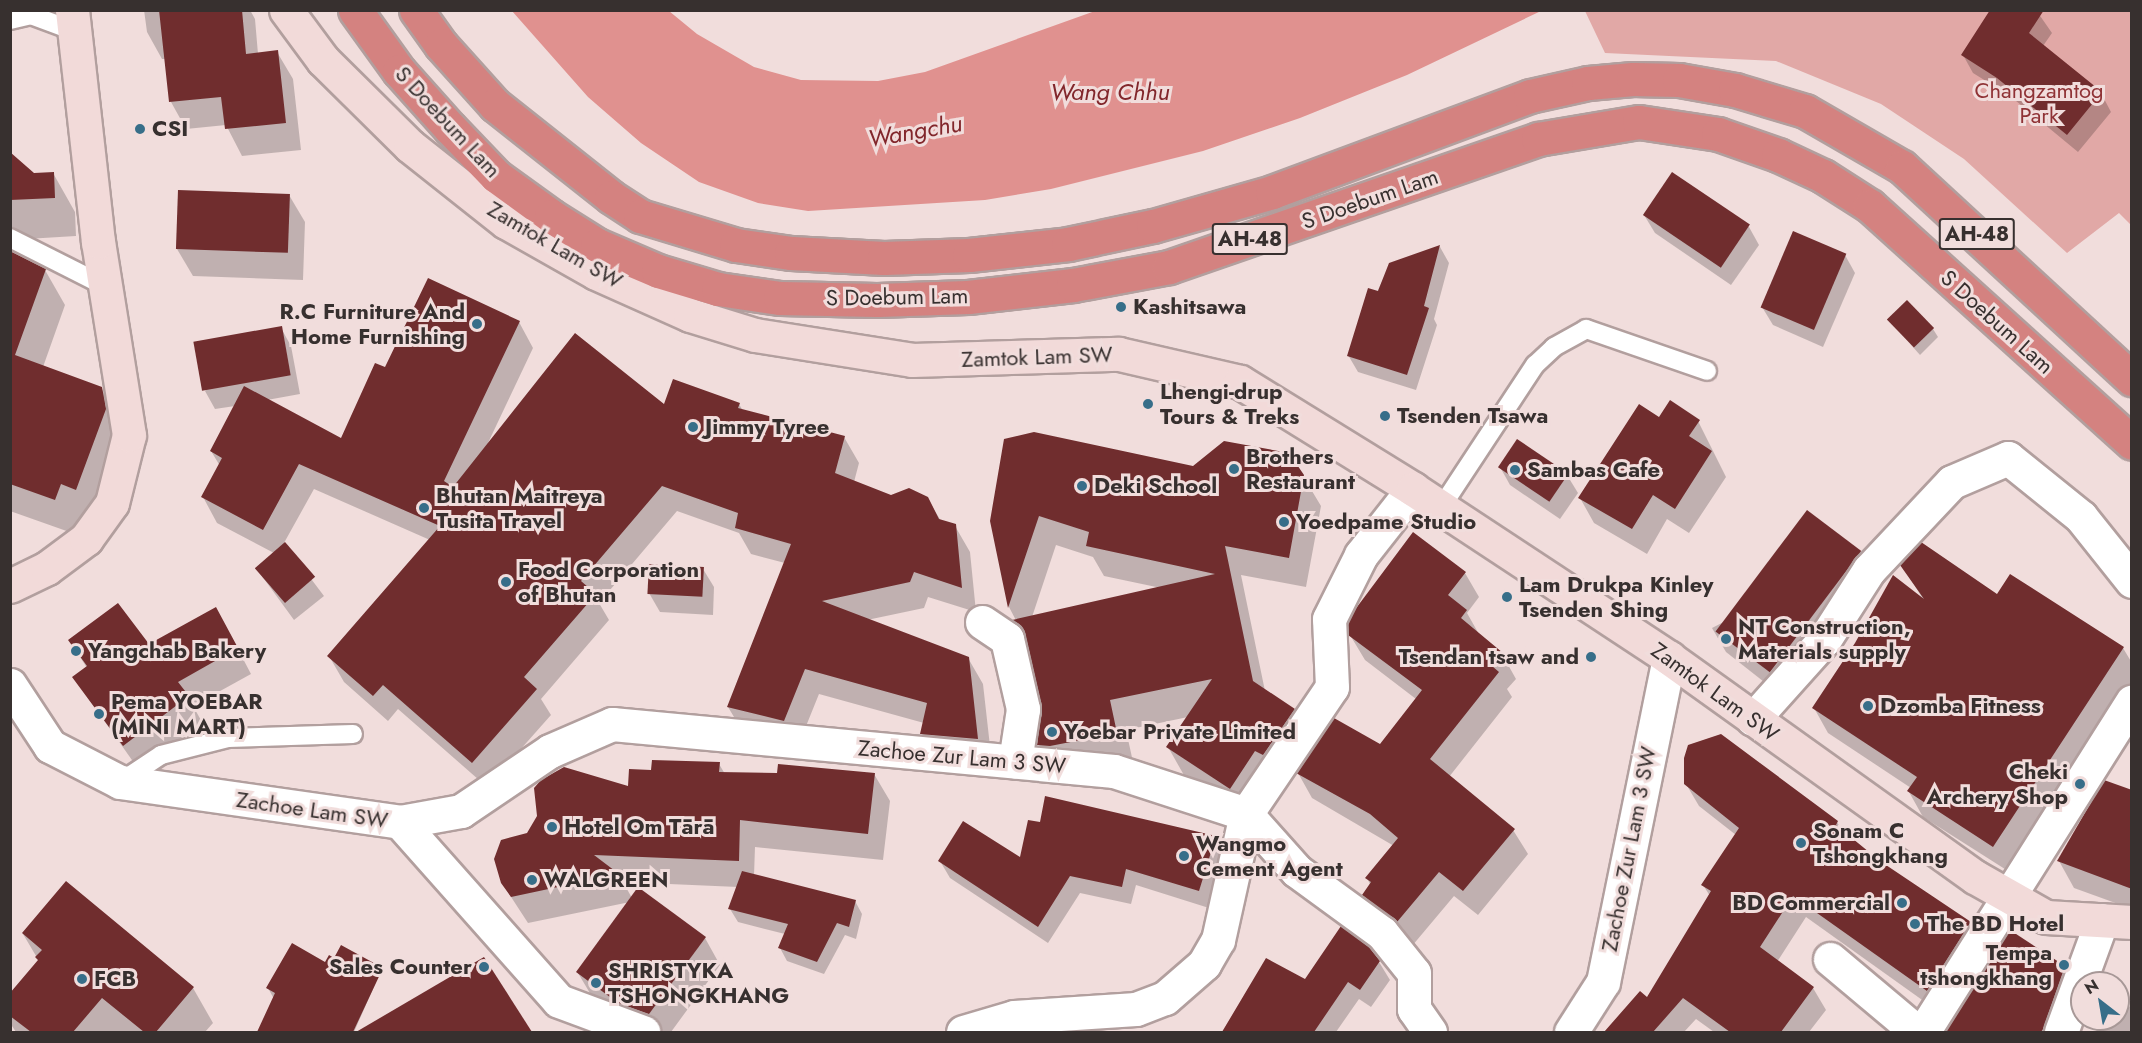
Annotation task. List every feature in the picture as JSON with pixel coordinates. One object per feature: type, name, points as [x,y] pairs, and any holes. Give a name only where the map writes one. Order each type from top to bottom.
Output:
[{"type":"highway","name":"S Doebum Lam","points":[[355,10],[399,71],[450,128],[496,176],[551,216],[597,245],[658,271],[718,289],[780,298],[877,300],[968,297],[1073,285],[1169,267],[1538,139],[1640,122],[1718,134],[1778,155],[1823,176],[1870,206],[2132,443]]},
{"type":"highway","name":"S Doebum Lam","points":[[416,10],[441,45],[495,105],[611,197],[640,216],[736,245],[791,253],[884,258],[969,255],[1068,244],[1153,226],[1272,192],[1530,96],[1588,83],[1633,79],[1678,80],[1736,90],[1805,111],[1902,166],[2132,379]]},
{"type":"street","name":"Zamtok Lam SW","points":[[286,10],[322,60],[410,146],[506,222],[596,273],[690,315],[755,335],[912,360],[1119,354],[1240,382],[1413,489],[1440,509],[1669,658],[1888,818],[2009,897],[2046,918],[2117,921]]},
{"type":"street","points":[[10,586],[47,568],[86,539],[112,502],[129,435],[105,285],[73,21]]},
{"type":"street","points":[[1752,719],[1824,640],[1869,570],[1952,482],[2008,458],[2081,517],[2132,581]]},
{"type":"street","points":[[963,1032],[1014,1017],[1136,1010],[1165,998],[1189,980],[1218,940],[1246,814],[1332,687],[1329,618],[1361,555],[1413,489]]},
{"type":"street","points":[[982,622],[1008,639],[1023,709],[1015,762]]},
{"type":"street","name":"Zachoe Zur Lam 3 SW","points":[[1571,1032],[1603,982],[1669,658]]},
{"type":"street","name":"Zachoe Lam SW","points":[[10,685],[50,746],[120,782],[400,822],[559,1001],[643,1032]]},
{"type":"street","points":[[1923,1032],[2132,701]]},
{"type":"street","name":"Zachoe Zur Lam 3 SW","points":[[400,822],[461,811],[550,751],[612,724],[1114,771],[1246,814]]},
{"type":"street","points":[[1246,814],[1297,871],[1382,933],[1414,974],[1414,1009],[1430,1032]]},
{"type":"street","points":[[2061,1032],[2117,921]]},
{"type":"street","points":[[1830,959],[1917,1032]]},
{"type":"lane","points":[[10,20],[32,15],[73,21]]},
{"type":"lane","points":[[10,238],[105,285]]},
{"type":"lane","points":[[1440,509],[1535,366],[1554,347],[1586,328],[1707,371]]},
{"type":"lane","points":[[120,782],[160,755],[228,738],[353,734]]},
{"type":"green space","name":"Changzamtog Park","points":[[1585,11],[2131,11],[2131,225],[2119,213],[2067,253],[1964,159],[1881,104],[1776,61],[1605,53]]},
{"type":"water","name":"Wang Chhu","points":[[512,11],[669,11],[697,34],[754,67],[801,80],[878,81],[925,72],[1095,11],[1541,11],[1407,75],[1300,118],[1203,151],[1051,189],[985,200],[808,211],[758,203],[699,182],[641,143],[588,97]]},
{"type":"building","points":[[159,10],[242,10],[246,54],[278,50],[286,123],[225,129],[221,97],[169,102]]},
{"type":"building","points":[[1990,10],[2044,10],[2029,33],[2102,92],[2067,135],[1997,78],[1961,55]]},
{"type":"building","points":[[10,152],[34,173],[54,172],[55,198],[10,200]]},
{"type":"building","points":[[1672,172],[1750,225],[1721,268],[1643,215]]},
{"type":"building","points":[[178,190],[290,194],[288,253],[176,249]]},
{"type":"building","points":[[1793,231],[1846,254],[1814,330],[1761,307]]},
{"type":"building","points":[[1440,245],[1424,306],[1429,308],[1407,375],[1347,356],[1368,288],[1378,291],[1389,263]]},
{"type":"building","points":[[10,251],[46,269],[15,355],[102,387],[106,409],[76,490],[61,484],[55,500],[10,484]]},
{"type":"building","points":[[428,278],[520,321],[444,481],[453,487],[575,333],[664,404],[673,379],[740,403],[738,408],[845,436],[835,473],[891,495],[909,488],[928,497],[939,519],[956,524],[962,588],[914,572],[910,582],[822,601],[969,657],[978,739],[920,734],[927,703],[805,669],[784,721],[727,707],[791,544],[735,528],[738,513],[662,486],[581,581],[596,594],[524,677],[537,689],[472,763],[383,685],[373,696],[327,656],[440,526],[299,464],[263,530],[201,497],[222,458],[210,451],[244,386],[341,438],[375,363],[385,367]]},
{"type":"building","points":[[1907,300],[1934,328],[1914,348],[1887,319]]},
{"type":"building","points":[[282,326],[291,375],[202,391],[193,342]]},
{"type":"building","points":[[1670,400],[1700,420],[1689,436],[1712,451],[1675,509],[1653,495],[1632,529],[1578,498],[1639,404],[1659,417]]},
{"type":"building","points":[[1034,432],[1193,466],[1224,441],[1289,453],[1304,475],[1289,558],[1225,546],[1253,681],[1295,709],[1263,755],[1255,751],[1230,789],[1166,747],[1212,679],[1110,700],[1117,733],[1050,746],[1037,745],[1041,705],[1025,635],[1012,620],[1215,574],[1086,546],[1089,532],[1039,516],[1008,608],[990,521],[1004,439]]},
{"type":"building","points":[[1517,439],[1568,474],[1549,502],[1498,467]]},
{"type":"building","points":[[1807,510],[1861,551],[1770,672],[1716,631]]},
{"type":"building","points":[[1413,532],[1466,572],[1448,595],[1467,610],[1461,618],[1503,653],[1492,666],[1499,672],[1430,759],[1515,829],[1463,891],[1439,872],[1397,922],[1362,895],[1371,882],[1365,878],[1398,838],[1370,814],[1296,773],[1334,718],[1380,744],[1422,690],[1348,635],[1348,623],[1354,611]]},
{"type":"building","points":[[285,542],[315,577],[285,603],[255,568]]},
{"type":"building","points":[[1921,542],[1997,594],[2010,574],[2124,647],[1993,847],[1907,791],[1917,777],[1812,708],[1855,643],[1893,575],[1924,599],[1900,565]]},
{"type":"building","points":[[649,564],[704,567],[702,597],[647,594]]},
{"type":"building","points":[[118,603],[149,644],[216,607],[238,648],[178,682],[189,696],[123,746],[72,677],[87,666],[68,640]]},
{"type":"building","points":[[1721,734],[1838,821],[1836,825],[1880,861],[1971,922],[1927,991],[1793,896],[1760,947],[1814,987],[1781,1032],[1730,1032],[1683,998],[1653,1032],[1604,1032],[1640,991],[1647,997],[1711,891],[1701,885],[1739,828],[1684,784],[1684,758],[1688,745]]},
{"type":"building","points":[[652,760],[720,762],[719,772],[777,773],[778,764],[875,773],[868,834],[740,820],[739,861],[594,855],[619,874],[511,897],[501,883],[494,859],[501,840],[527,833],[537,816],[534,788],[541,780],[564,767],[628,786],[629,769],[651,770]]},
{"type":"building","points":[[2104,780],[2132,790],[2132,889],[2057,861]]},
{"type":"building","points":[[1045,796],[1216,836],[1199,891],[1126,869],[1122,887],[1070,876],[1038,927],[938,861],[963,821],[1020,857],[1028,820],[1040,822]]},
{"type":"building","points":[[742,871],[856,900],[849,927],[837,923],[817,962],[778,948],[788,924],[728,909]]},
{"type":"building","points":[[66,881],[194,987],[156,1032],[144,1032],[102,998],[73,1032],[31,1032],[10,1016],[10,993],[38,960],[35,957],[42,950],[22,933]]},
{"type":"building","points":[[638,887],[706,937],[649,1014],[618,1003],[576,972]]},
{"type":"building","points":[[1341,926],[1369,947],[1380,961],[1360,990],[1348,982],[1314,1032],[1222,1032],[1266,958],[1305,979]]},
{"type":"building","points":[[2010,930],[2065,966],[2043,1029],[2041,1032],[1945,1032]]},
{"type":"building","points":[[292,943],[325,962],[329,955],[334,958],[341,945],[383,968],[353,1032],[257,1032],[275,993],[266,988]]},
{"type":"building","points":[[484,957],[532,1032],[356,1032]]},
{"type":"place","name":"CSI","points":[[140,129]]},
{"type":"place","name":"Kashitsawa","points":[[1121,307]]},
{"type":"place","name":"R.C Furniture And Home Furnishing","points":[[477,324]]},
{"type":"place","name":"Lhengi-drup Tours & Treks","points":[[1148,404]]},
{"type":"place","name":"Tsenden Tsawa","points":[[1385,416]]},
{"type":"place","name":"Jimmy Tyree","points":[[693,427]]},
{"type":"place","name":"Brothers Restaurant","points":[[1234,469]]},
{"type":"place","name":"Sambas Cafe","points":[[1515,470]]},
{"type":"place","name":"Deki School","points":[[1082,486]]},
{"type":"place","name":"Bhutan Maitreya Tusita Travel","points":[[424,508]]},
{"type":"place","name":"Yoedpame Studio","points":[[1284,522]]},
{"type":"place","name":"Food Corporation of Bhutan","points":[[506,582]]},
{"type":"place","name":"Lam Drukpa Kinley Tsenden Shing","points":[[1507,597]]},
{"type":"place","name":"NT Construction, Materials supply","points":[[1726,639]]},
{"type":"place","name":"Yangchab Bakery","points":[[76,651]]},
{"type":"place","name":"Tsendan tsaw and","points":[[1591,657]]},
{"type":"place","name":"Dzomba Fitness","points":[[1868,706]]},
{"type":"place","name":"Pema YOEBAR (MINI MART)","points":[[99,714]]},
{"type":"place","name":"Yoebar Private Limited","points":[[1052,732]]},
{"type":"place","name":"Cheki Archery Shop","points":[[2080,784]]},
{"type":"place","name":"Hotel Om Tārā","points":[[552,827]]},
{"type":"place","name":"Sonam C Tshongkhang","points":[[1801,843]]},
{"type":"place","name":"Wangmo Cement Agent","points":[[1184,856]]},
{"type":"place","name":"WALGREEN","points":[[532,880]]},
{"type":"place","name":"BD Commercial","points":[[1902,903]]},
{"type":"place","name":"The BD Hotel","points":[[1915,924]]},
{"type":"place","name":"Tempa tshongkhang","points":[[2064,965]]},
{"type":"place","name":"Sales Counter","points":[[484,967]]},
{"type":"place","name":"FCB","points":[[82,979]]},
{"type":"place","name":"SHRISTYKA TSHONGKHANG","points":[[596,983]]},
{"type":"water label","name":"Wangchu","points":[[915,131]]}]
